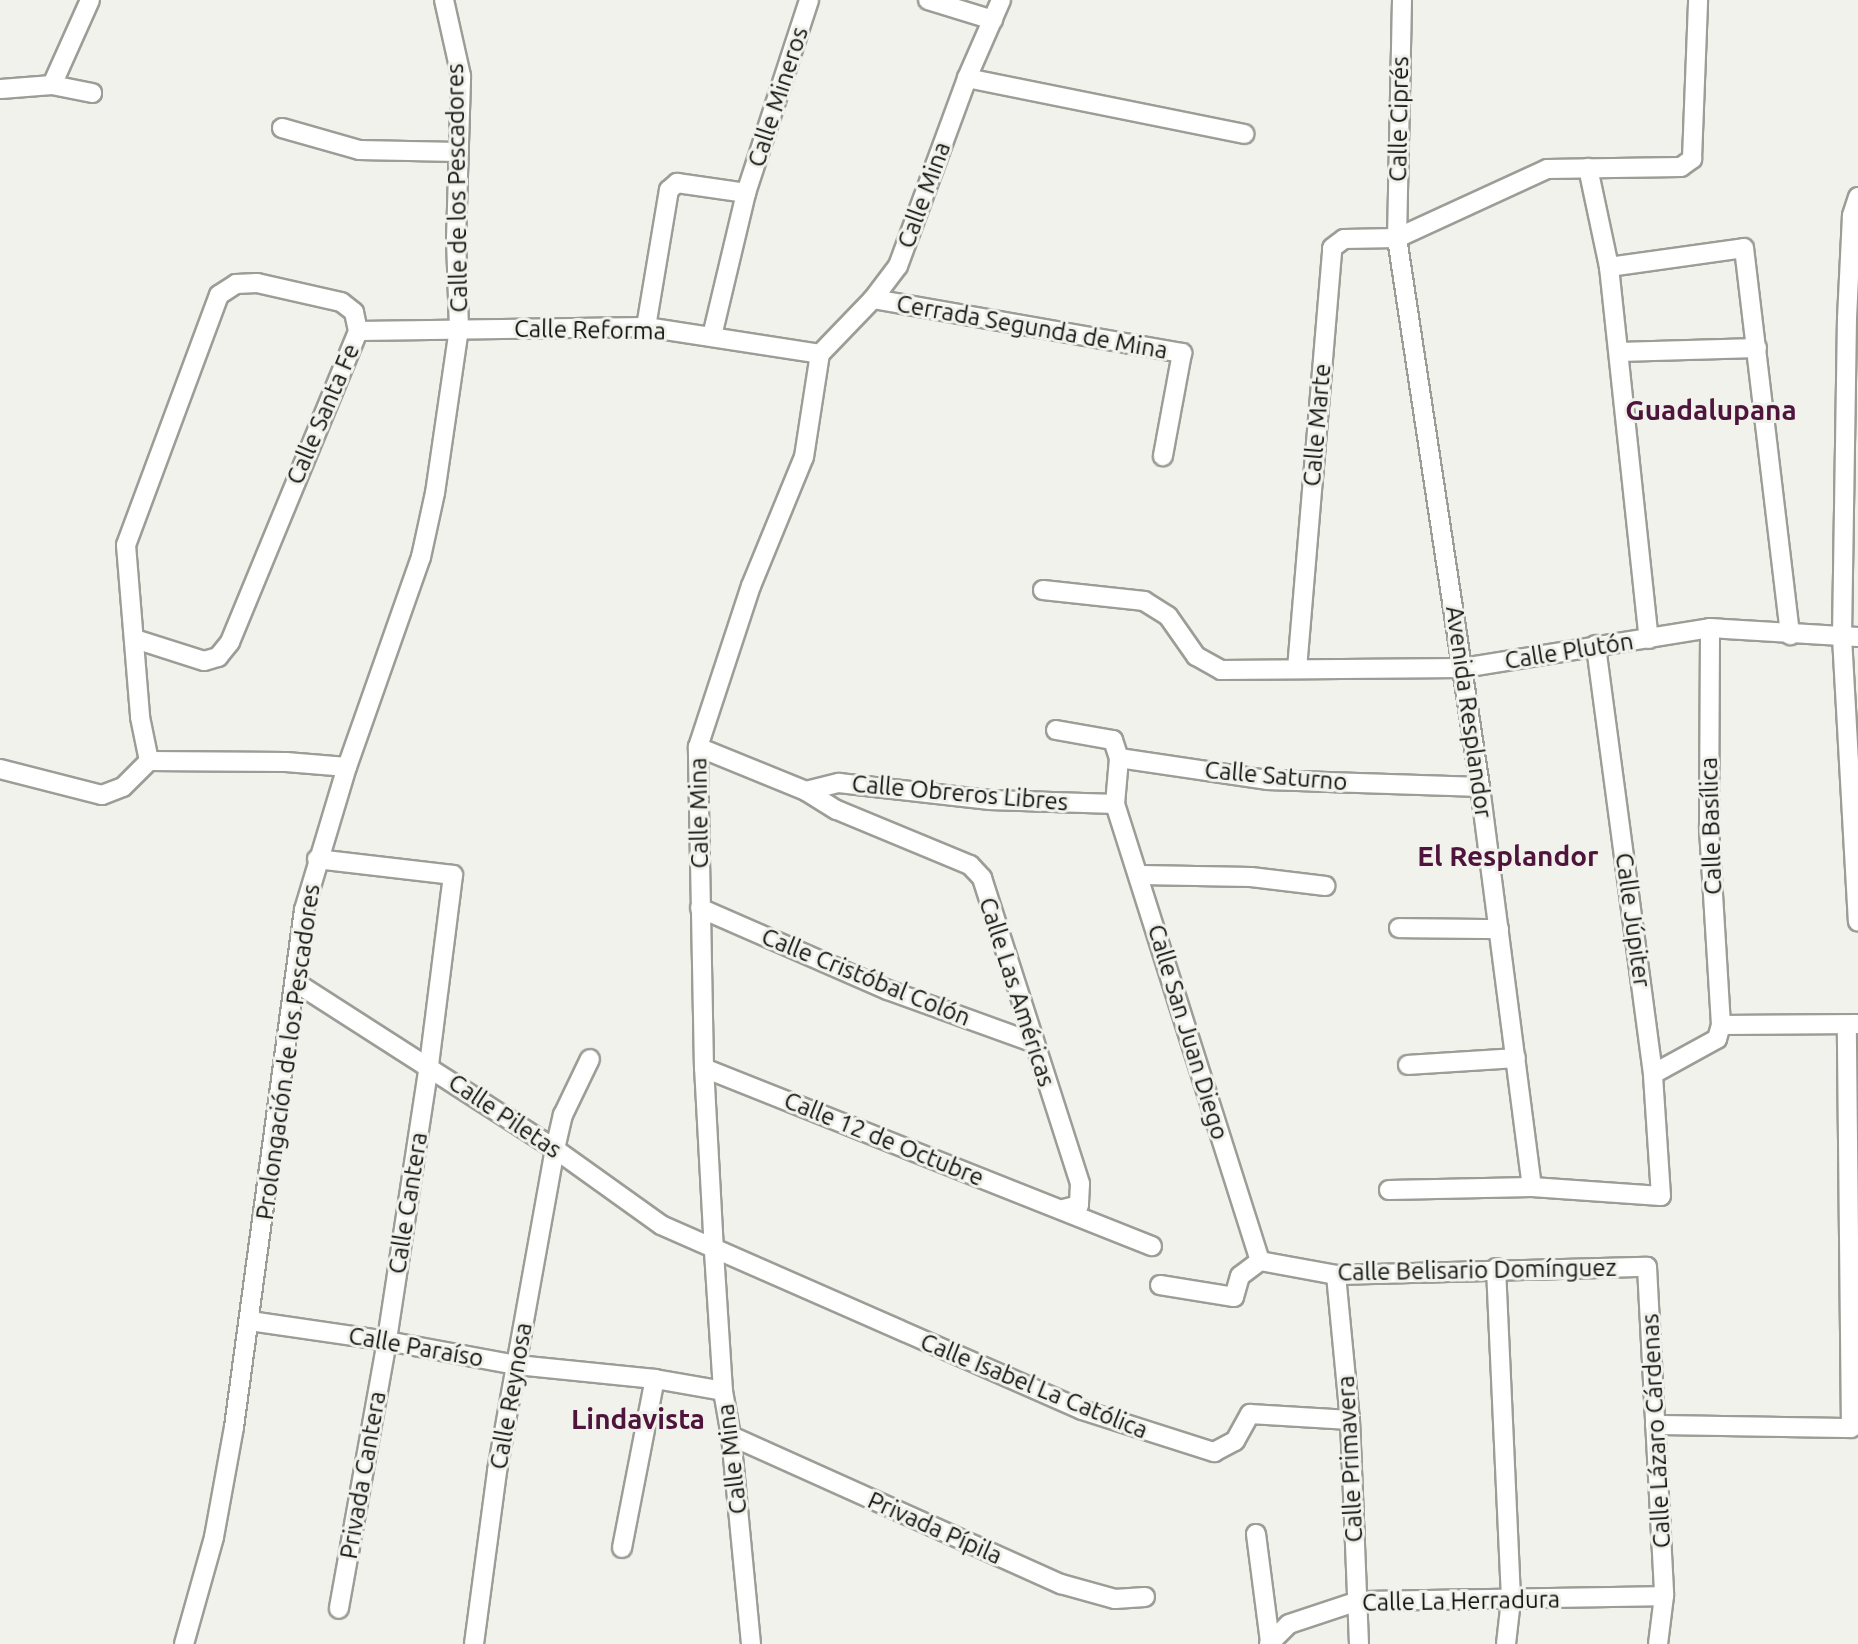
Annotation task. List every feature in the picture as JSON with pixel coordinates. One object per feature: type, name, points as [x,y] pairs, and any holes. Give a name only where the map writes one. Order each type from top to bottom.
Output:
[{"type":"street","points":[[52,85],[90,0]]},
{"type":"street","name":"Calle de los Pescadores","points":[[444,0],[461,76],[456,239],[459,329]]},
{"type":"street","name":"Calle Mineros","points":[[712,336],[746,193],[809,0]]},
{"type":"street","points":[[928,0],[993,20]]},
{"type":"street","name":"Calle Mina","points":[[751,1644],[731,1436],[723,1391],[714,1251],[704,1068],[698,747],[751,586],[804,457],[820,354],[873,299],[898,266],[967,78],[1001,0]]},
{"type":"street","name":"Calle Ciprés","points":[[1397,238],[1402,0]]},
{"type":"street","points":[[1397,238],[1547,169],[1681,167],[1692,159],[1698,0]]},
{"type":"street","points":[[967,78],[1244,134]]},
{"type":"street","points":[[1,89],[52,85],[92,93]]},
{"type":"street","points":[[282,128],[359,150],[459,152]]},
{"type":"street","points":[[1588,168],[1609,267],[1649,639]]},
{"type":"street","points":[[646,327],[669,190],[677,183],[746,193]]},
{"type":"street","points":[[1858,197],[1852,216],[1847,318],[1850,637],[1858,922]]},
{"type":"street","name":"Avenida Resplandor","points":[[1397,238],[1480,787],[1532,1187]]},
{"type":"street","name":"Calle Marte","points":[[1297,669],[1332,248],[1344,239],[1397,238]]},
{"type":"street","points":[[1609,267],[1744,248],[1790,635]]},
{"type":"street","name":"Calle Santa Fe","points":[[257,283],[341,302],[354,312],[358,331],[230,642],[218,657],[204,661],[135,639],[126,545],[219,295],[236,284],[257,283]]},
{"type":"street","name":"Cerrada Segunda de Mina","points":[[873,299],[1182,353],[1163,456]]},
{"type":"street","name":"Calle Reforma","points":[[358,331],[646,327],[820,354]]},
{"type":"street","name":"Prolongación de los Pescadores","points":[[184,1644],[214,1537],[250,1321],[304,910],[347,767],[421,557],[435,493],[459,329]]},
{"type":"street","points":[[1619,352],[1757,348]]},
{"type":"street","name":"Calle Plutón","points":[[1043,590],[1144,601],[1168,616],[1196,656],[1221,670],[1463,668],[1710,628],[1850,637]]},
{"type":"street","name":"Calle Basílica","points":[[1710,628],[1709,826],[1721,1025]]},
{"type":"street","points":[[135,639],[140,717],[149,761]]},
{"type":"street","name":"Calle Júpiter","points":[[1532,1187],[1661,1196],[1653,1074],[1596,645]]},
{"type":"street","points":[[1056,730],[1113,740],[1119,758],[1115,804]]},
{"type":"street","name":"Calle Las Américas","points":[[698,747],[806,791],[837,810],[970,865],[982,878],[1082,1193],[1082,1200],[1075,1209],[1063,1209]]},
{"type":"street","name":"Calle Saturno","points":[[1119,758],[1268,780],[1480,787]]},
{"type":"street","points":[[0,769],[52,785],[102,795],[123,787],[149,761],[286,762],[347,767]]},
{"type":"street","name":"Calle Obreros Libres","points":[[806,791],[839,783],[990,800],[1115,804]]},
{"type":"street","name":"Calle San Juan Diego","points":[[1115,804],[1260,1261]]},
{"type":"street","points":[[317,859],[453,875],[429,1065]]},
{"type":"street","points":[[1140,875],[1251,877],[1325,886]]},
{"type":"street","name":"Calle Cristóbal Colón","points":[[700,908],[888,990],[1032,1042]]},
{"type":"street","points":[[1399,928],[1499,929]]},
{"type":"street","name":"Calle Piletas","points":[[295,982],[429,1065],[661,1225],[714,1251]]},
{"type":"street","points":[[1653,1074],[1717,1039],[1721,1025],[1853,1024],[1851,1428],[1655,1425]]},
{"type":"street","points":[[1408,1065],[1516,1058]]},
{"type":"street","name":"Calle Reynosa","points":[[474,1644],[497,1471],[555,1149],[563,1115],[590,1059]]},
{"type":"street","name":"Calle Cantera","points":[[387,1341],[429,1065]]},
{"type":"street","name":"Calle 12 de Octubre","points":[[704,1068],[1152,1246]]},
{"type":"street","points":[[1389,1190],[1532,1187]]},
{"type":"street","name":"Calle Isabel La Católica","points":[[714,1251],[1082,1410],[1202,1450],[1214,1452],[1235,1441],[1250,1414],[1350,1420]]},
{"type":"street","points":[[1160,1285],[1234,1297],[1240,1276],[1260,1261]]},
{"type":"street","name":"Calle Belisario Domínguez","points":[[1260,1261],[1336,1275],[1496,1268],[1647,1267]]},
{"type":"street","name":"Calle Lázaro Cárdenas","points":[[1647,1267],[1664,1596],[1658,1644]]},
{"type":"street","points":[[1496,1268],[1511,1600],[1506,1644]]},
{"type":"street","name":"Calle Primavera","points":[[1336,1275],[1350,1420],[1359,1644]]},
{"type":"street","name":"Calle Paraíso","points":[[250,1321],[387,1341],[517,1365],[655,1379],[723,1391]]},
{"type":"street","name":"Privada Cantera","points":[[339,1609],[387,1341]]},
{"type":"street","points":[[622,1548],[655,1379]]},
{"type":"street","name":"Privada Pípila","points":[[731,1436],[1061,1584],[1115,1599],[1145,1597]]},
{"type":"street","points":[[1256,1534],[1269,1643]]},
{"type":"street","name":"Calle La Herradura","points":[[1269,1643],[1289,1624],[1358,1601],[1664,1596]]},
{"type":"district","name":"Guadalupana","points":[[1711,410]]},
{"type":"district","name":"El Resplandor","points":[[1508,856]]},
{"type":"district","name":"Lindavista","points":[[638,1419]]}]
